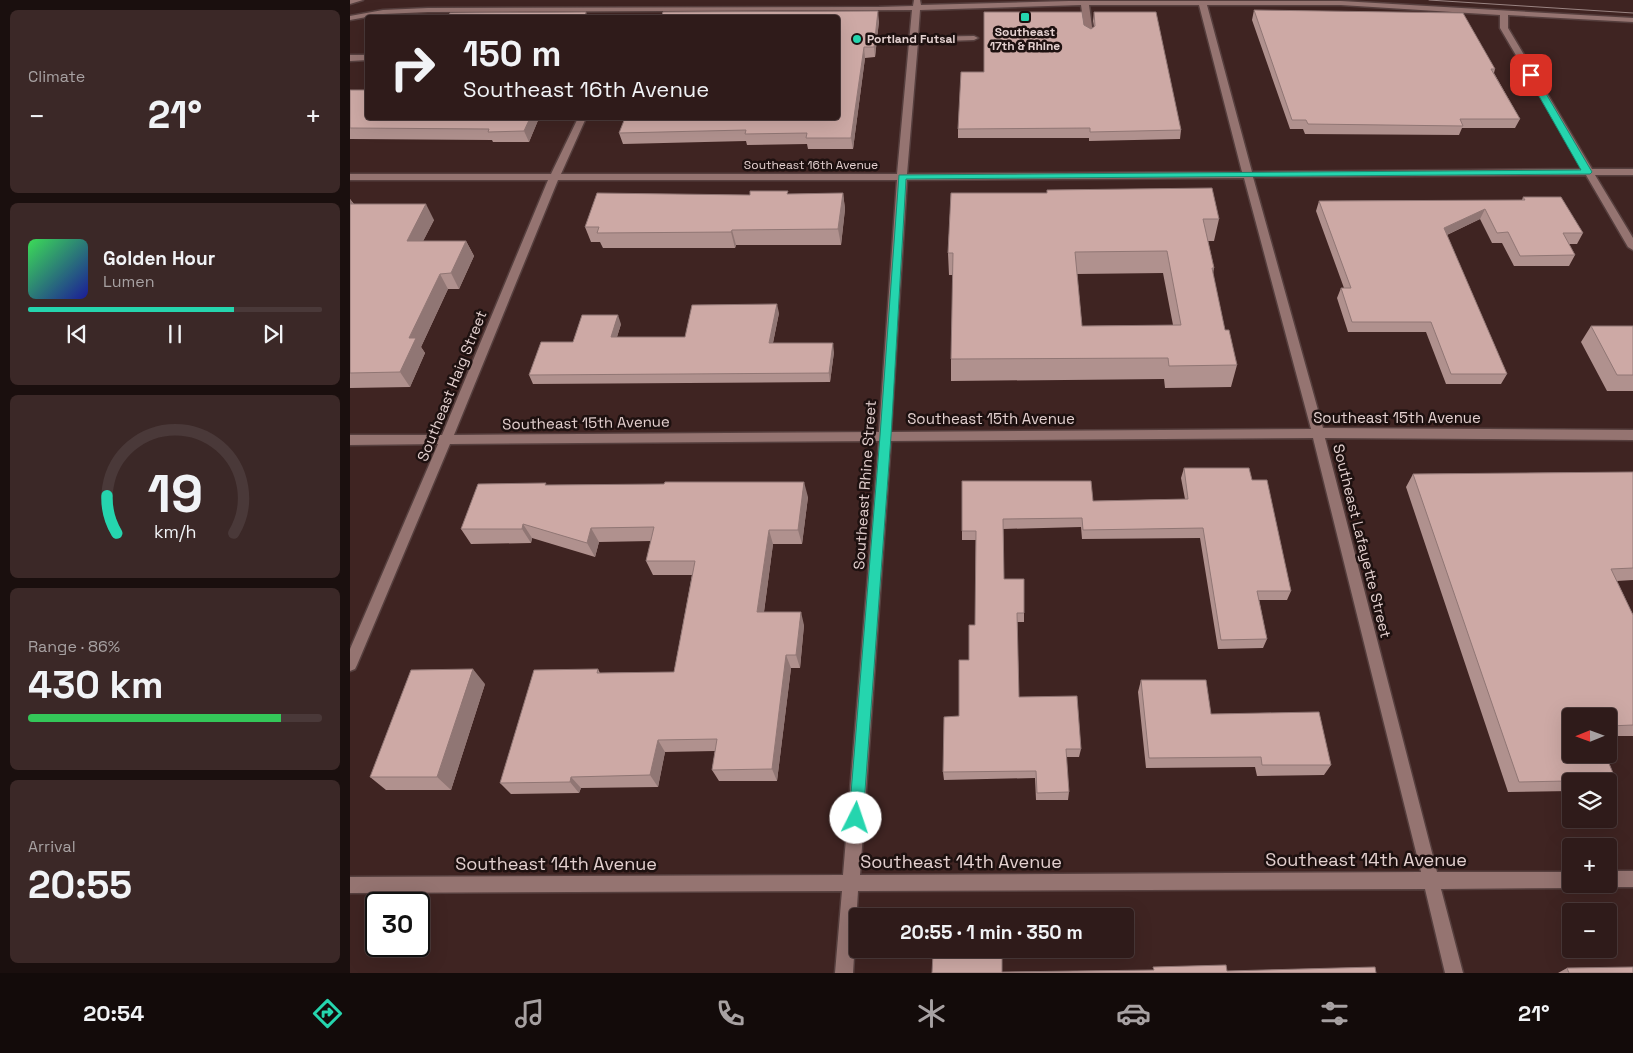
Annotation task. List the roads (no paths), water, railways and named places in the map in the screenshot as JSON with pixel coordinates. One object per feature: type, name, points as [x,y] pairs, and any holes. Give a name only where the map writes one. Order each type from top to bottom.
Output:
[{"type":"street","points":[[350,2],[359,0]]},
{"type":"street","points":[[1085,3],[1089,34]]},
{"type":"street","points":[[367,15],[384,12],[427,14],[633,8],[917,4],[1203,3],[1375,4],[1633,20]]},
{"type":"street","name":"Southeast Lafayette Street","points":[[1203,3],[1205,17],[1318,434],[1454,973]]},
{"type":"street","name":"Southeast Rhine Street","points":[[844,973],[885,436],[902,177],[917,4]]},
{"type":"street","points":[[630,15],[633,8]]},
{"type":"street","points":[[1504,12],[1504,28],[1633,248]]},
{"type":"street","points":[[350,18],[365,15]]},
{"type":"street","points":[[914,40],[974,38]]},
{"type":"street","points":[[350,58],[365,57]]},
{"type":"street","name":"Southeast Haig Street","points":[[350,665],[446,440],[554,178],[581,120]]},
{"type":"street","name":"Southeast 16th Avenue","points":[[350,177],[1249,176],[1633,172]]},
{"type":"street","name":"Southeast 15th Avenue","points":[[350,440],[1318,434],[1633,435]]},
{"type":"street","points":[[1617,879],[1633,879]]},
{"type":"street","name":"Southeast 14th Avenue","points":[[350,885],[1562,880]]},
{"type":"tram line","points":[[1429,0],[1633,13]]},
{"type":"place","name":"Southeast 17th & Rhine","points":[[1025,17]]},
{"type":"place","name":"Portland Futsal","points":[[857,39]]}]
